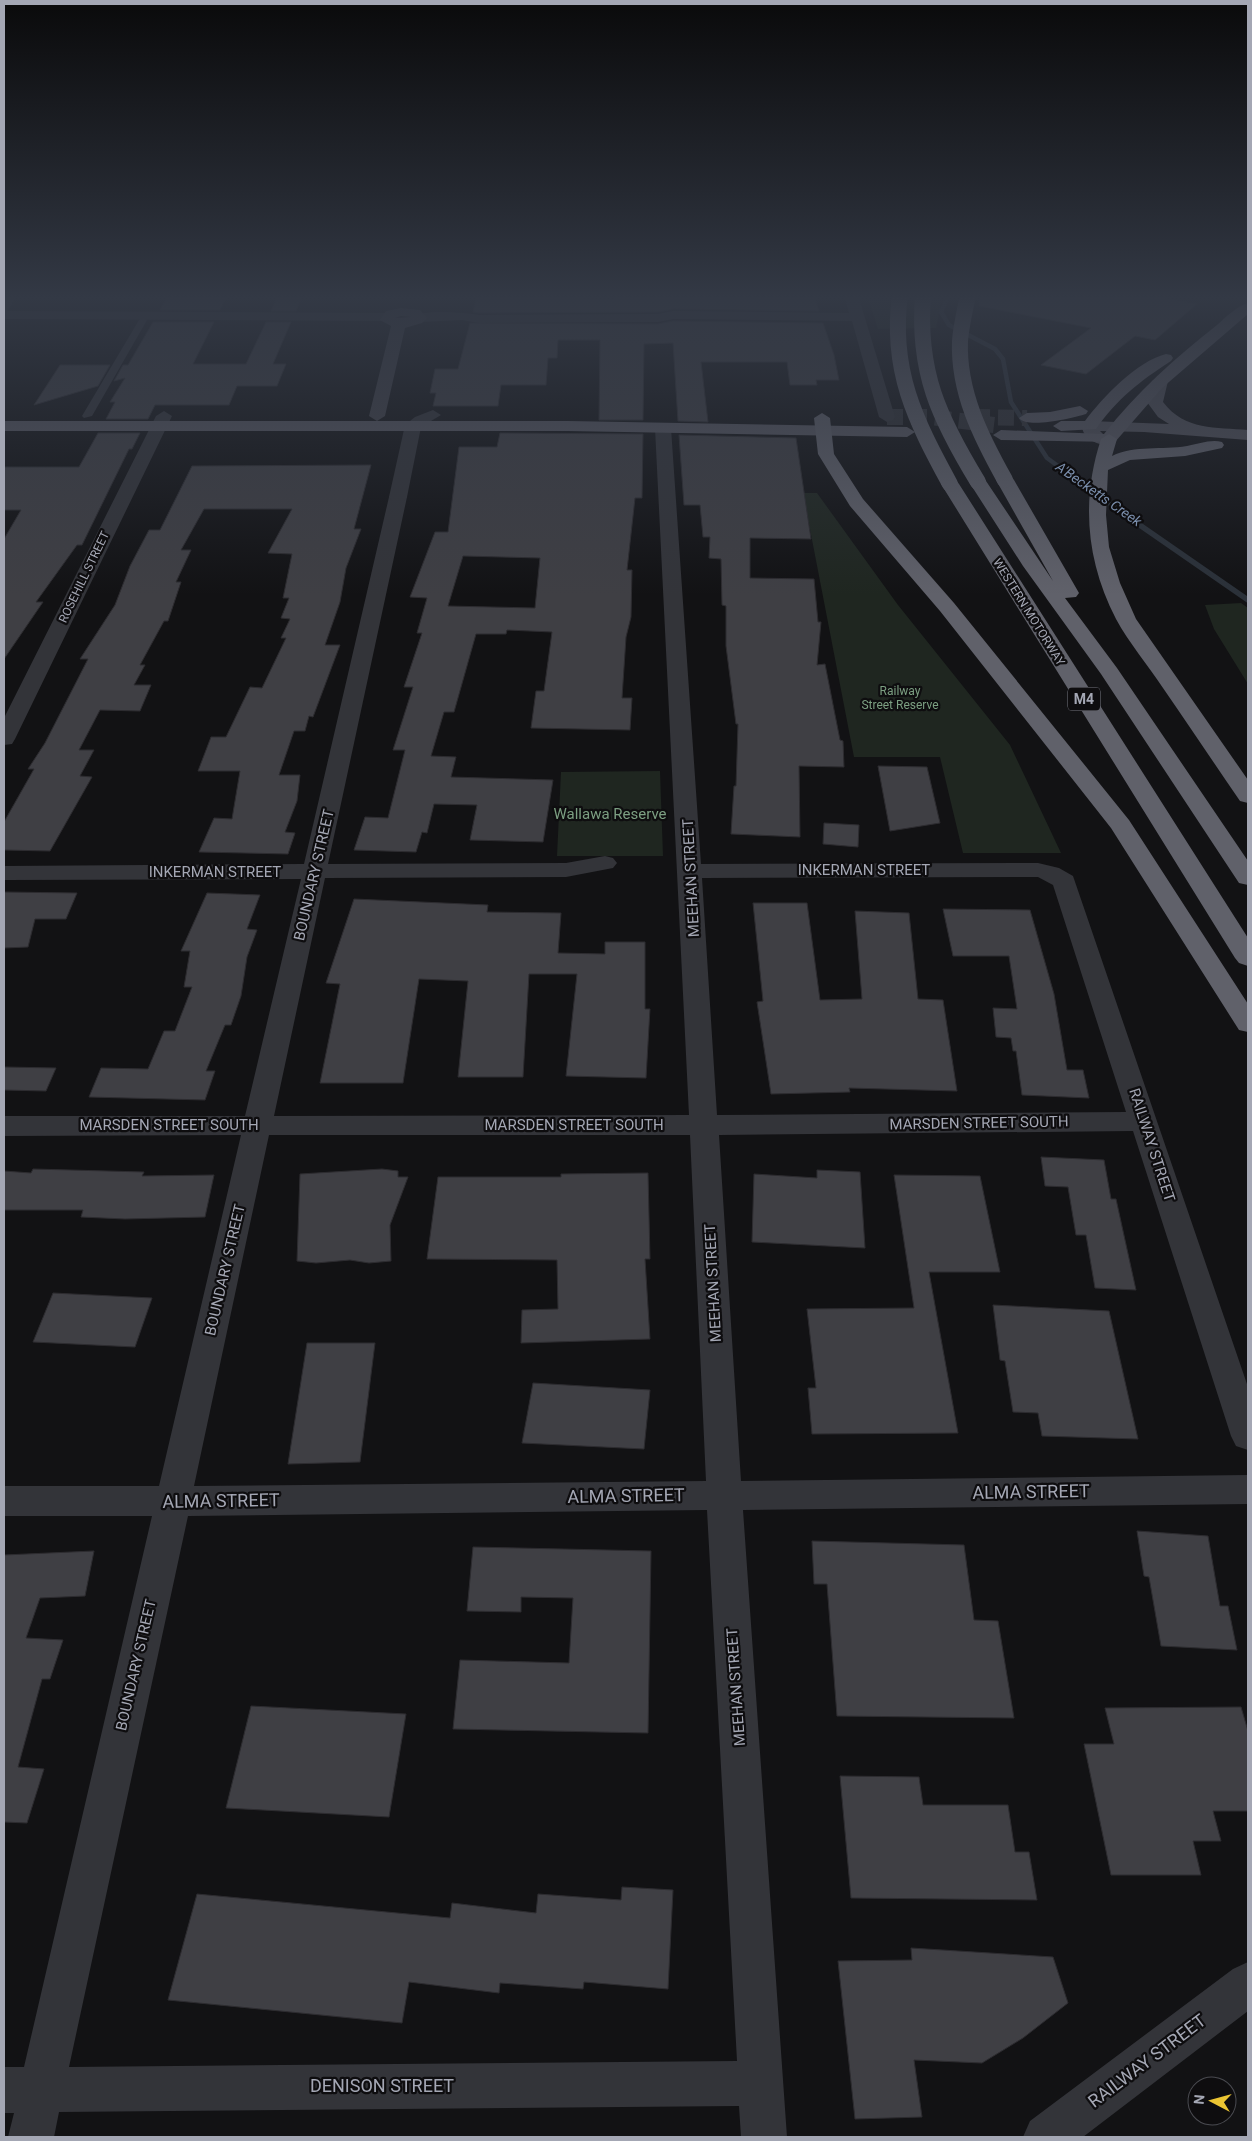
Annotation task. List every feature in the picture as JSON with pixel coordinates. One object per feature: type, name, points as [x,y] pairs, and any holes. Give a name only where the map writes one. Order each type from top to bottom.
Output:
[{"type":"highway","name":"WESTERN MOTORWAY","points":[[908,395],[928,445],[950,484],[1248,958]]},
{"type":"highway","name":"WESTERN MOTORWAY","points":[[933,395],[951,437],[1032,566],[1110,672],[1248,878]]},
{"type":"highway","name":"WESTERN MOTORWAY","points":[[967,395],[975,423],[1005,480],[1055,566],[1110,672]]},
{"type":"highway","points":[[998,430],[1070,426],[1088,410],[1108,402],[1116,395]]},
{"type":"highway","points":[[1027,418],[1104,432],[1128,413],[1146,395]]},
{"type":"highway","points":[[1108,402],[1100,468],[1097,515],[1100,546],[1111,583],[1126,619],[1248,796]]},
{"type":"highway","points":[[4,415],[87,416],[162,421]]},
{"type":"highway","points":[[4,426],[162,421],[379,421],[433,415],[822,424],[907,432]]},
{"type":"highway","points":[[412,429],[663,428],[822,424],[886,417]]},
{"type":"highway","points":[[822,424],[826,454],[856,502],[946,607],[1121,825],[1248,1024]]},
{"type":"highway","points":[[1100,468],[1125,456],[1186,451],[1216,445]]},
{"type":"main road","points":[[379,421],[385,395]]},
{"type":"main road","points":[[1156,395],[1154,402],[1164,414],[1191,430]]},
{"type":"main road","points":[[1104,432],[1191,430],[1248,435]]},
{"type":"main road","points":[[1104,432],[1248,449]]},
{"type":"street","points":[[880,395],[886,417]]},
{"type":"street","points":[[379,421],[412,429],[421,420],[433,415]]},
{"type":"street","name":"ROSEHILL STREET","points":[[4,739],[162,421]]},
{"type":"street","name":"MEEHAN STREET","points":[[663,428],[705,1125],[724,1495],[764,2137]]},
{"type":"street","name":"BOUNDARY STREET","points":[[31,2137],[23,2089],[172,1502],[315,872],[412,429]]},
{"type":"street","name":"INKERMAN STREET","points":[[4,873],[566,870],[604,863]]},
{"type":"street","name":"INKERMAN STREET","points":[[690,871],[1038,870]]},
{"type":"street","name":"RAILWAY STREET","points":[[1038,870],[1058,876],[1067,886],[1248,1436]]},
{"type":"street","name":"MARSDEN STREET SOUTH","points":[[4,1126],[705,1125],[1144,1121]]},
{"type":"street","name":"ALMA STREET","points":[[4,1501],[172,1502],[1248,1490]]},
{"type":"street","name":"RAILWAY STREET","points":[[1046,2137],[1248,1984]]},
{"type":"street","name":"DENISON STREET","points":[[23,2089],[761,2083]]},
{"type":"lane","points":[[87,416],[97,395]]},
{"type":"green space","name":"Railway Street Reserve","points":[[803,493],[817,493],[898,605],[1010,745],[1061,853],[963,853],[940,757],[854,757]]},
{"type":"green space","points":[[1241,603],[1248,608],[1248,684],[1214,629],[1205,605]]},
{"type":"green space","name":"Wallawa Reserve","points":[[660,771],[663,856],[557,856],[561,772]]},
{"type":"building","points":[[41,395],[68,395],[34,405]]},
{"type":"building","points":[[114,395],[233,395],[229,405],[155,405],[148,419],[106,419],[115,402],[110,402]]},
{"type":"building","points":[[436,395],[500,395],[498,406],[433,406]]},
{"type":"building","points":[[599,395],[643,395],[643,420],[599,420]]},
{"type":"building","points":[[676,395],[705,395],[708,422],[678,421]]},
{"type":"building","points":[[98,433],[140,433],[132,449],[129,449],[82,545],[77,545],[36,602],[43,602],[4,659],[4,539],[21,510],[4,510],[4,467],[79,467]]},
{"type":"building","points":[[500,433],[643,434],[642,498],[635,498],[627,570],[632,570],[631,617],[626,637],[622,698],[632,698],[630,730],[531,728],[536,691],[544,691],[552,632],[507,630],[506,634],[476,634],[454,712],[444,712],[431,756],[456,757],[451,777],[553,780],[543,842],[470,840],[477,805],[434,804],[427,833],[422,832],[416,852],[354,850],[365,817],[388,818],[405,750],[393,750],[413,687],[404,687],[422,633],[417,633],[427,598],[410,597],[435,532],[448,532],[459,447],[497,447]],"holes":[[[463,556],[540,558],[535,608],[448,606]]]},
{"type":"building","points":[[679,435],[796,438],[811,539],[750,538],[750,578],[814,579],[818,622],[821,622],[817,665],[825,664],[840,740],[843,741],[844,767],[799,766],[800,837],[731,834],[734,786],[736,786],[738,724],[736,724],[726,646],[726,606],[722,605],[721,559],[709,558],[710,537],[703,537],[700,505],[684,505]]},
{"type":"building","points":[[371,465],[354,529],[361,529],[346,568],[340,602],[325,645],[340,645],[313,717],[309,716],[305,731],[294,731],[279,775],[300,775],[297,801],[285,832],[295,833],[288,854],[199,852],[214,818],[232,819],[240,771],[198,771],[211,737],[226,737],[250,687],[262,688],[286,638],[281,638],[290,619],[281,618],[289,598],[283,598],[292,554],[268,553],[292,509],[204,509],[181,550],[191,550],[176,582],[181,582],[168,621],[164,621],[140,665],[145,665],[134,685],[151,685],[140,711],[100,710],[79,750],[94,750],[80,776],[92,777],[50,851],[4,850],[4,822],[34,769],[28,769],[45,743],[88,659],[80,659],[115,605],[130,566],[149,530],[160,530],[192,466]]},
{"type":"building","points":[[878,766],[927,767],[940,823],[890,831]]},
{"type":"building","points":[[824,823],[859,825],[858,847],[823,844]]},
{"type":"building","points":[[4,892],[77,893],[66,919],[35,919],[28,947],[4,948]]},
{"type":"building","points":[[207,893],[260,895],[247,929],[257,930],[247,957],[241,996],[231,1025],[225,1025],[206,1071],[215,1071],[205,1100],[89,1097],[101,1068],[148,1069],[164,1031],[175,1031],[192,987],[184,987],[190,951],[181,951]]},
{"type":"building","points":[[354,899],[488,905],[487,912],[561,913],[558,953],[605,954],[605,942],[645,942],[645,1009],[650,1009],[646,1078],[566,1076],[577,974],[529,974],[523,1077],[458,1077],[468,981],[419,979],[403,1083],[320,1083],[340,984],[326,983]]},
{"type":"building","points":[[753,903],[807,903],[820,1000],[862,999],[855,911],[909,913],[918,999],[943,1000],[957,1091],[849,1088],[850,1092],[771,1094],[757,1002],[763,1001]]},
{"type":"building","points":[[943,909],[1030,910],[1054,994],[1067,1070],[1083,1070],[1089,1098],[1022,1095],[1016,1051],[1013,1051],[1011,1038],[996,1037],[993,1008],[1017,1009],[1009,956],[953,956]]},
{"type":"building","points":[[4,1067],[56,1068],[46,1091],[4,1090]]},
{"type":"building","points":[[1041,1157],[1104,1160],[1111,1199],[1116,1199],[1136,1290],[1095,1288],[1086,1235],[1076,1235],[1068,1187],[1045,1186]]},
{"type":"building","points":[[33,1169],[144,1172],[142,1176],[214,1175],[205,1217],[125,1219],[81,1217],[83,1210],[4,1210],[4,1171],[31,1173]]},
{"type":"building","points":[[382,1169],[398,1171],[398,1177],[408,1177],[390,1225],[391,1261],[369,1263],[350,1260],[316,1263],[297,1261],[300,1174]]},
{"type":"building","points":[[817,1170],[860,1172],[865,1248],[752,1242],[754,1174],[817,1178]]},
{"type":"building","points":[[648,1173],[650,1259],[645,1259],[650,1339],[521,1343],[522,1310],[558,1309],[557,1260],[427,1259],[438,1177],[561,1177],[561,1174]]},
{"type":"building","points":[[894,1175],[980,1176],[1000,1272],[929,1272],[958,1433],[812,1434],[808,1388],[816,1388],[807,1309],[914,1308]]},
{"type":"building","points":[[53,1293],[152,1298],[135,1347],[33,1342]]},
{"type":"building","points":[[993,1305],[1109,1311],[1138,1439],[1042,1436],[1038,1413],[1013,1412],[1005,1361],[1000,1360]]},
{"type":"building","points":[[307,1343],[375,1343],[360,1462],[288,1464]]},
{"type":"building","points":[[533,1383],[650,1390],[644,1449],[522,1443]]},
{"type":"building","points":[[1137,1531],[1208,1536],[1220,1606],[1228,1606],[1237,1650],[1161,1646],[1149,1577],[1144,1576]]},
{"type":"building","points":[[812,1541],[964,1545],[974,1620],[998,1621],[1014,1718],[837,1716],[827,1584],[814,1584]]},
{"type":"building","points":[[473,1547],[651,1551],[648,1733],[453,1729],[460,1660],[569,1663],[573,1598],[521,1597],[521,1612],[467,1611]]},
{"type":"building","points":[[94,1551],[85,1596],[40,1598],[26,1638],[63,1640],[50,1679],[42,1679],[18,1767],[44,1769],[27,1823],[4,1822],[4,1555]]},
{"type":"building","points":[[251,1706],[406,1714],[389,1817],[226,1808]]},
{"type":"building","points":[[1241,1707],[1248,1731],[1248,1811],[1213,1811],[1221,1841],[1193,1841],[1201,1875],[1111,1875],[1084,1744],[1114,1744],[1105,1708]]},
{"type":"building","points":[[840,1776],[919,1777],[923,1805],[1008,1805],[1015,1852],[1029,1852],[1037,1900],[851,1898]]},
{"type":"building","points":[[622,1887],[673,1890],[668,1989],[584,1982],[583,1989],[500,1983],[499,1993],[409,1982],[402,2023],[168,2000],[197,1894],[450,1918],[452,1903],[536,1913],[538,1894],[621,1900]]},
{"type":"building","points":[[911,1948],[1053,1957],[1068,2003],[1023,2038],[982,2063],[914,2060],[922,2117],[855,2119],[838,1961],[912,1960]]},
{"type":"waterway","name":"A'Becketts Creek","points":[[1010,395],[1011,402],[1047,458],[1120,511]]},
{"type":"waterway","name":"A'Becketts Creek","points":[[1118,510],[1248,600]]},
{"type":"tunnel","points":[[887,417],[930,417],[994,425]]},
{"type":"tunnel","points":[[974,417],[1027,418]]}]
